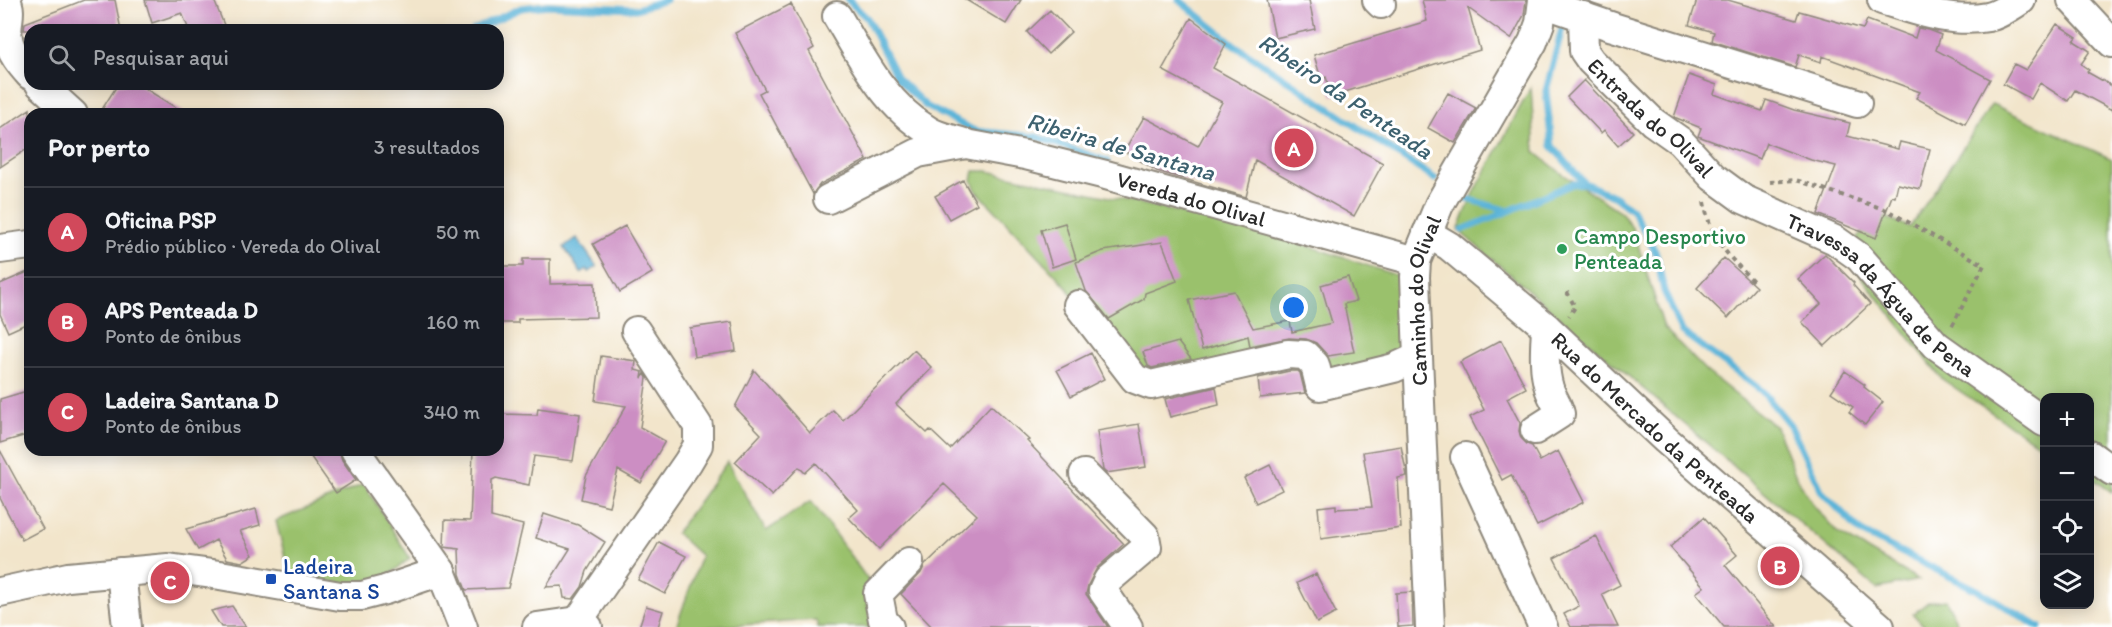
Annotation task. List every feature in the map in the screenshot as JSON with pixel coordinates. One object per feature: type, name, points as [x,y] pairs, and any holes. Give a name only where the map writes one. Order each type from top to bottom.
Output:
[{"type":"street","points":[[1882,0],[1934,15],[1964,19],[1989,17],[2021,0]]},
{"type":"street","points":[[2072,0],[2112,43]]},
{"type":"street","points":[[1543,1],[1583,16]]},
{"type":"street","name":"Caminho do Olival","points":[[1430,627],[1416,261],[1439,205],[1533,42],[1540,23],[1543,1]]},
{"type":"street","points":[[15,2],[7,37],[18,62],[24,68]]},
{"type":"street","name":"Vereda do Olival","points":[[837,16],[874,80],[905,113],[930,132],[966,144],[1025,155],[1106,175],[1416,261]]},
{"type":"street","name":"Entrada do Olival","points":[[1708,171],[1680,141],[1653,122],[1591,61],[1584,51],[1583,16],[1857,104]]},
{"type":"street","points":[[47,90],[66,108]]},
{"type":"street","name":"Vereda do Olival","points":[[828,199],[918,153],[966,144]]},
{"type":"street","name":"Travessa da Água de Pena","points":[[1708,171],[1743,199],[1835,240],[1859,257],[1936,345],[2040,419]]},
{"type":"street","name":"Rua do Mercado da Penteada","points":[[1427,233],[1449,246],[1546,327],[1666,440],[1880,627]]},
{"type":"street","points":[[0,249],[24,246]]},
{"type":"street","points":[[1078,305],[1135,379],[1151,385],[1288,354],[1305,355],[1315,365],[1320,386],[1395,368],[1418,357]]},
{"type":"street","points":[[1535,430],[1560,414],[1558,403],[1549,388],[1545,356],[1546,327]]},
{"type":"street","points":[[537,627],[583,624],[698,445],[698,426],[636,330]]},
{"type":"street","points":[[359,456],[441,571],[463,627]]},
{"type":"street","points":[[1466,457],[1543,627]]},
{"type":"street","points":[[2094,458],[2112,471]]},
{"type":"street","points":[[1084,474],[1145,536],[1147,547],[1108,580],[1103,591],[1128,627]]},
{"type":"street","points":[[889,627],[883,620],[878,594],[909,562]]},
{"type":"street","points":[[0,592],[68,578],[168,568],[220,574],[340,596],[362,596],[441,571]]},
{"type":"street","points":[[121,572],[127,627]]},
{"type":"path","points":[[1708,171],[1701,184],[1711,229],[1725,253],[1756,284]]},
{"type":"path","points":[[1767,183],[1796,180],[1887,210],[1984,265],[1941,347]]},
{"type":"green space","points":[[1531,87],[1535,152],[1561,173],[1621,212],[1633,229],[1664,328],[1706,371],[1776,427],[1797,479],[1814,506],[1838,533],[1919,580],[1877,589],[1458,230],[1472,197]]},
{"type":"green space","points":[[1992,104],[2112,159],[2112,492],[2094,480],[2094,393],[2040,393],[2040,445],[1942,379],[1845,256],[1875,213],[1910,227]]},
{"type":"green space","points":[[974,171],[987,171],[1152,206],[1279,236],[1402,277],[1418,357],[1320,386],[1315,365],[1151,385],[1078,305],[1066,286],[976,190],[972,180]]},
{"type":"green space","points":[[727,462],[766,531],[811,501],[868,580],[870,627],[818,627],[816,620],[676,627],[701,556],[676,533]]},
{"type":"green space","points":[[364,484],[410,558],[387,577],[354,584],[290,577],[276,521]]},
{"type":"green space","points":[[1946,600],[1959,627],[1925,627],[1913,614],[1928,602]]},
{"type":"water","points":[[577,238],[597,267],[589,272],[587,269],[581,273],[564,247]]},
{"type":"building","points":[[84,0],[115,0],[120,24],[25,24]]},
{"type":"building","points":[[145,0],[214,0],[224,24],[187,24],[182,13],[152,23]]},
{"type":"building","points":[[966,0],[1021,0],[1006,24]]},
{"type":"building","points":[[1267,0],[1309,0],[1315,29],[1275,38]]},
{"type":"building","points":[[1422,0],[1526,0],[1524,15],[1511,39],[1468,8],[1480,50],[1332,96],[1326,77],[1321,79],[1314,55],[1427,21]]},
{"type":"building","points":[[1697,0],[1728,0],[1796,20],[1799,11],[1863,29],[1867,20],[1915,38],[1918,28],[1928,30],[1941,35],[1936,50],[1990,79],[1965,124],[1916,98],[1920,92],[1822,56],[1821,62],[1799,55],[1795,67],[1712,41],[1714,32],[1689,25]]},
{"type":"building","points":[[791,4],[814,48],[809,51],[867,160],[820,184],[813,194],[759,93],[765,90],[735,33]]},
{"type":"building","points":[[1050,10],[1071,32],[1048,54],[1027,32]]},
{"type":"building","points":[[1191,18],[1226,44],[1213,68],[1383,163],[1354,216],[1255,160],[1246,197],[1157,171],[1124,151],[1144,117],[1198,146],[1222,102],[1162,70]]},
{"type":"building","points":[[2057,24],[2077,37],[2074,41],[2090,51],[2081,64],[2089,70],[2087,72],[2112,86],[2112,110],[2075,90],[2068,101],[2040,83],[2031,99],[2003,84],[2014,64],[2026,70]]},
{"type":"building","points":[[1689,75],[1717,85],[1714,94],[1762,111],[1766,100],[1794,110],[1850,123],[1847,136],[1898,149],[1900,142],[1930,149],[1920,189],[1898,184],[1895,197],[1892,196],[1876,238],[1818,214],[1836,166],[1811,160],[1766,143],[1760,159],[1698,136],[1701,128],[1674,117]]},
{"type":"building","points":[[1584,80],[1633,132],[1618,146],[1604,130],[1601,133],[1567,97]]},
{"type":"building","points":[[114,90],[148,90],[176,108],[103,108]]},
{"type":"building","points":[[1448,93],[1476,108],[1455,143],[1428,128]]},
{"type":"building","points":[[24,113],[24,151],[0,167],[0,129]]},
{"type":"building","points":[[963,180],[977,204],[949,219],[935,196]]},
{"type":"building","points":[[1065,223],[1076,259],[1052,267],[1041,230]]},
{"type":"building","points":[[625,226],[652,273],[620,292],[593,244]]},
{"type":"building","points":[[1162,242],[1177,281],[1145,293],[1144,299],[1109,319],[1086,291],[1076,262],[1103,251]]},
{"type":"building","points":[[1825,254],[1854,283],[1853,285],[1870,304],[1825,346],[1802,322],[1821,304],[1798,279]]},
{"type":"building","points":[[1724,258],[1756,287],[1728,318],[1697,288]]},
{"type":"building","points":[[523,259],[550,259],[550,284],[595,283],[596,317],[518,319],[518,323],[504,323],[504,266],[523,266]]},
{"type":"building","points":[[24,274],[24,325],[8,332],[0,314],[0,284]]},
{"type":"building","points":[[1348,277],[1356,301],[1344,304],[1354,352],[1328,356],[1316,343],[1306,339],[1289,338],[1250,346],[1248,336],[1202,350],[1189,300],[1234,291],[1253,328],[1290,321],[1292,332],[1332,323],[1321,285]]},
{"type":"building","points":[[732,322],[736,351],[694,357],[690,328]]},
{"type":"building","points":[[1501,340],[1526,388],[1507,398],[1520,423],[1521,438],[1532,446],[1540,461],[1558,451],[1584,502],[1537,526],[1511,475],[1502,480],[1470,417],[1484,410],[1460,362]]},
{"type":"building","points":[[1178,342],[1191,359],[1152,368],[1148,366],[1143,352]]},
{"type":"building","points":[[914,350],[932,368],[896,404],[927,433],[930,430],[950,449],[991,405],[1029,440],[1027,441],[1124,544],[1097,568],[1086,594],[1108,627],[932,627],[901,594],[921,573],[925,565],[977,515],[944,484],[879,549],[849,518],[858,510],[816,463],[805,473],[799,467],[772,496],[735,462],[761,434],[735,407],[754,370],[810,433],[833,410],[843,420]]},
{"type":"building","points":[[1091,353],[1104,379],[1071,396],[1057,370]]},
{"type":"building","points":[[601,356],[636,361],[635,370],[643,372],[642,378],[645,374],[647,378],[640,427],[665,441],[641,483],[618,470],[609,506],[581,499],[586,476],[626,406],[595,401]]},
{"type":"building","points":[[1289,371],[1300,373],[1305,393],[1260,398],[1258,378]]},
{"type":"building","points":[[1845,371],[1883,402],[1865,425],[1849,412],[1853,407],[1831,392]]},
{"type":"building","points":[[1216,387],[1219,405],[1170,417],[1165,399]]},
{"type":"building","points":[[24,392],[24,436],[0,443],[0,399]]},
{"type":"building","points":[[538,408],[580,414],[573,461],[534,456],[529,485],[496,478],[492,480],[491,517],[523,525],[508,588],[466,590],[460,574],[459,549],[444,547],[445,520],[470,521],[473,456],[504,456],[504,414],[537,415]]},
{"type":"building","points":[[1139,424],[1146,467],[1106,473],[1103,470],[1097,431]]},
{"type":"building","points":[[1401,446],[1407,476],[1398,478],[1401,528],[1321,539],[1318,507],[1336,505],[1336,509],[1372,507],[1363,452]]},
{"type":"building","points":[[0,450],[43,529],[22,540],[0,498]]},
{"type":"building","points":[[310,456],[341,456],[356,480],[336,493]]},
{"type":"building","points":[[1270,465],[1282,490],[1256,503],[1244,478]]},
{"type":"building","points":[[256,509],[260,525],[240,531],[253,555],[242,562],[227,559],[216,540],[198,550],[186,529]]},
{"type":"building","points":[[544,514],[578,525],[605,542],[587,571],[582,587],[573,599],[564,598],[562,586],[546,587],[570,549],[536,538]]},
{"type":"building","points":[[1704,517],[1737,555],[1725,565],[1776,627],[1724,627],[1696,593],[1704,587],[1670,547]]},
{"type":"building","points":[[1596,536],[1620,585],[1602,594],[1618,627],[1571,627],[1564,614],[1579,606],[1554,558]]},
{"type":"building","points":[[659,542],[686,556],[665,594],[638,580]]},
{"type":"building","points":[[1316,574],[1336,613],[1317,623],[1297,583]]},
{"type":"building","points":[[1412,592],[1413,626],[1398,627],[1396,593]]},
{"type":"building","points":[[232,606],[246,627],[221,627],[211,611]]},
{"type":"building","points":[[646,606],[663,611],[658,627],[639,627]]},
{"type":"waterway","name":"Ribeira de Santana","points":[[487,24],[521,8],[548,5],[636,9],[666,0]]},
{"type":"waterway","name":"Ribeira de Santana","points":[[848,0],[867,18],[897,78],[926,106],[975,131],[1037,137],[1107,161]]},
{"type":"waterway","name":"Ribeiro da Penteada","points":[[1179,0],[1236,46],[1435,179]]},
{"type":"waterway","name":"Ribeiro da Penteada","points":[[1565,17],[1546,91],[1552,146],[1584,183],[1615,197],[1633,211],[1656,253],[1664,291],[1681,331],[1762,391],[1790,425],[1822,492],[1861,532],[1983,593],[2039,627]]},
{"type":"waterway","name":"Ribeiro da Penteada","points":[[1464,198],[1509,211],[1572,184],[1584,183]]},
{"type":"waterway","name":"Ribeira de Santana","points":[[1462,230],[1509,211]]},
{"type":"place","name":"Oficina PSP","points":[[1294,148]]},
{"type":"place","name":"Campo Desportivo Penteada","points":[[1562,249]]},
{"type":"place","name":"APS Penteada D","points":[[1780,566]]},
{"type":"place","name":"Ladeira Santana S","points":[[271,579]]},
{"type":"place","name":"Ladeira Santana D","points":[[170,581]]}]
